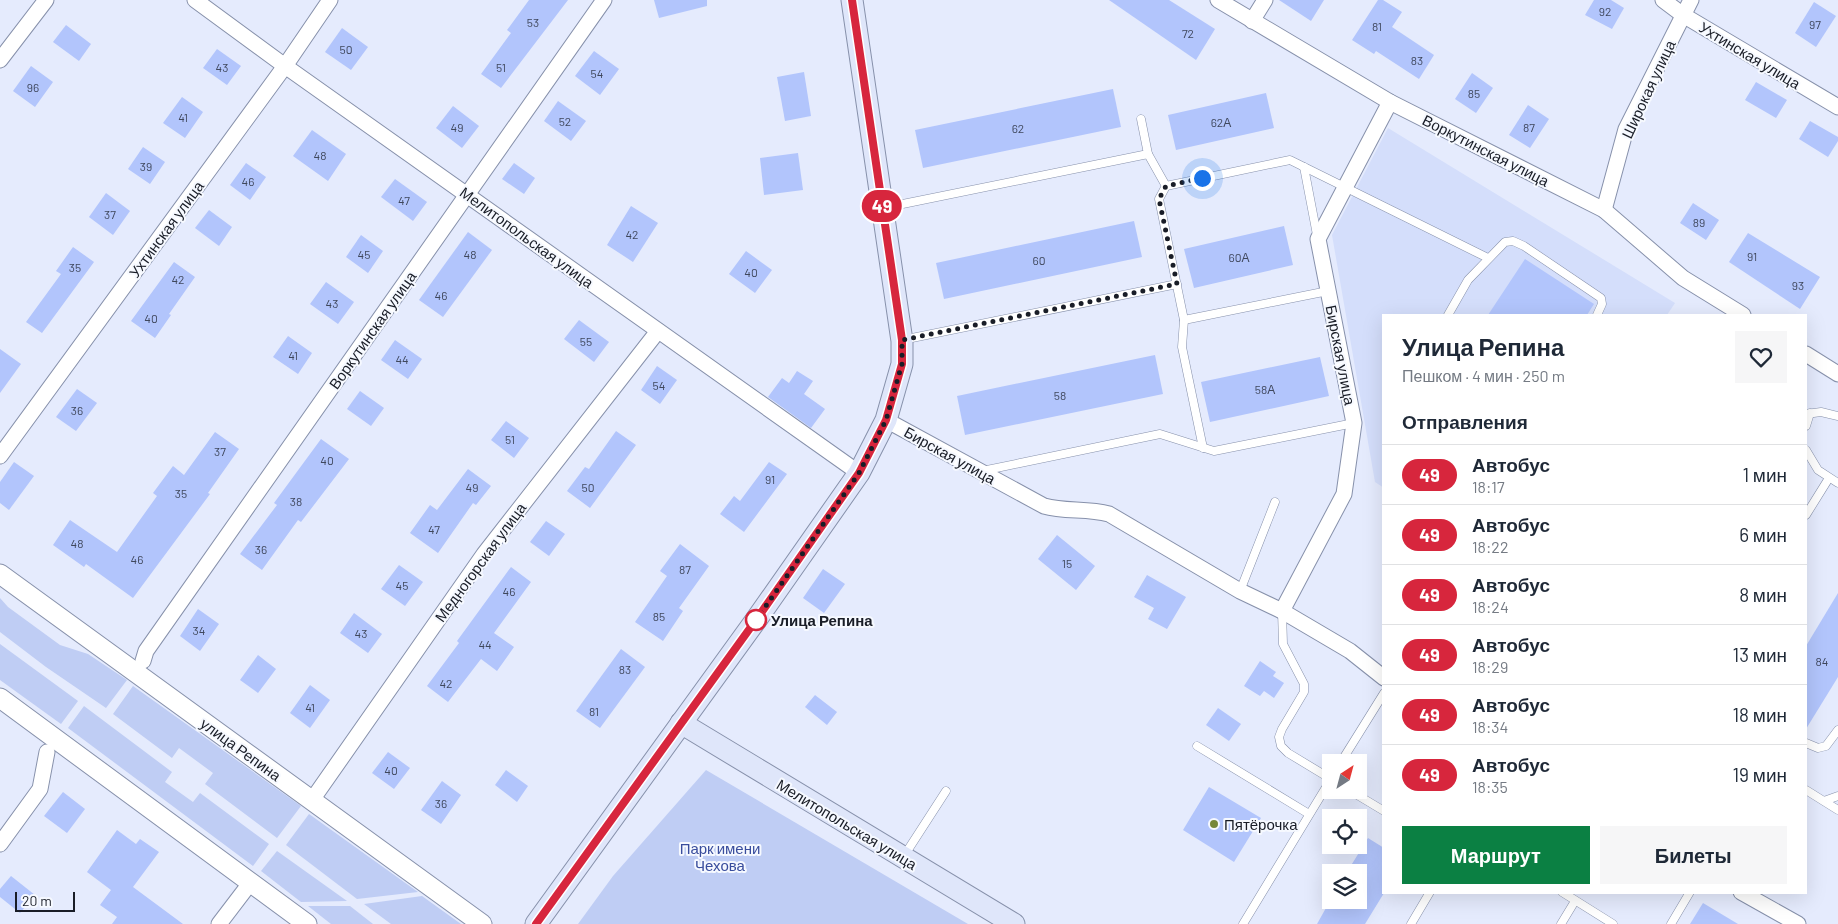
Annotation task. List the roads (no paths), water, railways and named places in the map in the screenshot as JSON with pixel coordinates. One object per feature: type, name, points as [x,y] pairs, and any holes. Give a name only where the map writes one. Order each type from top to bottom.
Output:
[{"type":"main road","points":[[536,924],[682,723],[859,473],[886,420],[902,364],[902,340],[852,0]]},
{"type":"main road","name":"Мелитопольская улица","points":[[682,723],[902,858],[1014,924]]},
{"type":"street","points":[[0,60],[46,0]]},
{"type":"street","name":"Мелитопольская улица","points":[[195,0],[285,66],[859,473]]},
{"type":"street","name":"Ухтинская улица","points":[[0,456],[285,66],[330,0]]},
{"type":"street","name":"Воркутинская улица","points":[[142,661],[146,651],[604,0]]},
{"type":"street","name":"Воркутинская улица","points":[[1218,0],[1390,102],[1604,210],[1682,278],[1741,314]]},
{"type":"street","points":[[1252,21],[1265,0]]},
{"type":"street","name":"Ухтинская улица","points":[[1664,0],[1683,15],[1838,107]]},
{"type":"street","name":"Широкая улица","points":[[1604,210],[1626,129],[1691,0]]},
{"type":"street","points":[[1318,240],[1390,102]]},
{"type":"street","name":"Бирская улица","points":[[1282,611],[1344,494],[1354,423],[1318,240]]},
{"type":"street","name":"Медногорская улица","points":[[312,800],[484,554],[658,331]]},
{"type":"street","points":[[1807,355],[1838,374]]},
{"type":"street","name":"Бирская улица","points":[[886,420],[1044,506],[1062,510],[1094,510],[1109,514],[1240,591],[1282,611],[1350,651],[1382,676]]},
{"type":"street","name":"улица Репина","points":[[0,574],[482,924]]},
{"type":"street","points":[[0,698],[308,924]]},
{"type":"street","points":[[0,844],[40,789],[47,752]]},
{"type":"street","points":[[220,924],[251,882]]},
{"type":"street","points":[[1745,894],[1798,924]]},
{"type":"lane","points":[[1141,119],[1148,154],[1166,186]]},
{"type":"lane","points":[[883,208],[1148,154]]},
{"type":"lane","points":[[1203,448],[1182,347],[1184,320],[1159,199],[1166,186],[1290,160],[1488,258]]},
{"type":"lane","points":[[1304,167],[1318,240]]},
{"type":"lane","points":[[1449,314],[1468,280],[1505,242],[1513,241],[1524,246],[1601,298],[1602,304],[1597,314]]},
{"type":"lane","points":[[902,340],[1177,284]]},
{"type":"lane","points":[[1184,320],[1328,290]]},
{"type":"lane","points":[[1808,413],[1821,412],[1838,416]]},
{"type":"lane","points":[[980,471],[1160,434],[1214,452],[1354,423]]},
{"type":"lane","points":[[1807,452],[1818,470],[1838,483]]},
{"type":"lane","points":[[1807,513],[1829,478]]},
{"type":"lane","points":[[1240,591],[1275,502]]},
{"type":"lane","points":[[1282,611],[1283,644],[1304,684],[1304,692],[1282,729],[1279,737],[1281,746],[1288,753],[1322,774]]},
{"type":"lane","points":[[1346,754],[1382,696]]},
{"type":"lane","points":[[1807,743],[1818,748],[1826,746],[1838,730]]},
{"type":"lane","points":[[1197,746],[1310,814]]},
{"type":"lane","points":[[902,858],[946,791]]},
{"type":"lane","points":[[1807,791],[1838,810]]},
{"type":"lane","points":[[1242,924],[1322,794]]},
{"type":"lane","points":[[1824,802],[1838,796]]},
{"type":"lane","points":[[1364,799],[1382,810]]},
{"type":"lane","points":[[1411,924],[1429,894]]},
{"type":"lane","points":[[1565,894],[1613,924]]},
{"type":"lane","points":[[1671,924],[1689,894]]},
{"type":"lane","points":[[1561,924],[1575,901]]},
{"type":"place","name":"Улица Репина","points":[[756,620]]},
{"type":"place","name":"Пятёрочка","points":[[1214,824]]},
{"type":"park label","name":"Парк имени Чехова","points":[[720,856]]}]
